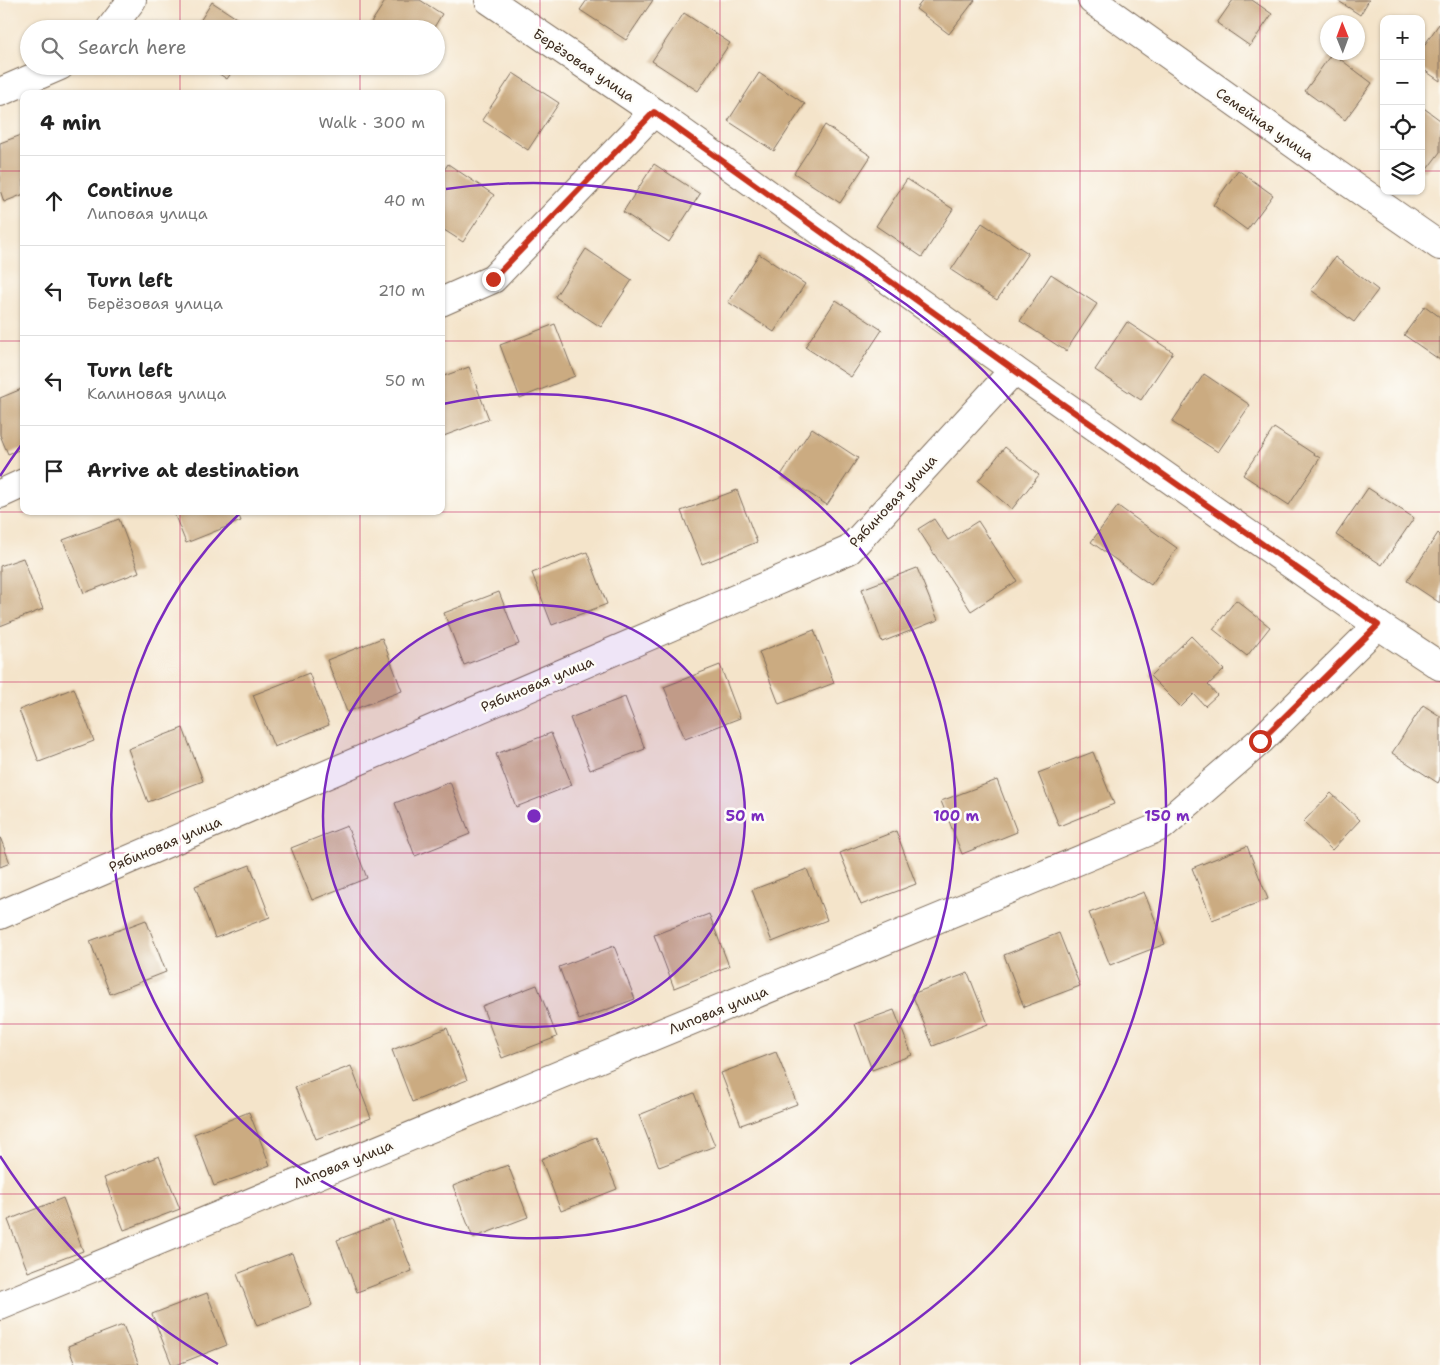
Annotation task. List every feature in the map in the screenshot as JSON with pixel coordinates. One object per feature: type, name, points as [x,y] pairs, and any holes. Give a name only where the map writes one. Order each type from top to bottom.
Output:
[{"type":"street","points":[[117,20],[132,0]]},
{"type":"street","name":"Берёзовая улица","points":[[489,0],[654,112],[1014,370],[1378,625],[1440,666]]},
{"type":"street","name":"Семейная улица","points":[[1092,0],[1440,246]]},
{"type":"street","points":[[0,92],[39,75]]},
{"type":"street","points":[[445,300],[493,279],[654,112]]},
{"type":"street","name":"Рябиновая улица","points":[[0,915],[849,550],[1014,370]]},
{"type":"street","points":[[0,494],[20,485]]},
{"type":"street","name":"Липовая улица","points":[[0,1306],[1162,826],[1260,741],[1378,625]]},
{"type":"building","points":[[386,0],[420,0],[442,14],[438,20],[373,20]]},
{"type":"building","points":[[587,0],[653,0],[626,40],[580,10]]},
{"type":"building","points":[[923,0],[975,0],[949,34],[916,9]]},
{"type":"building","points":[[1233,0],[1252,0],[1272,14],[1250,46],[1217,23]]},
{"type":"building","points":[[1337,0],[1369,0],[1360,15]]},
{"type":"building","points":[[212,2],[239,20],[201,20]]},
{"type":"building","points":[[684,13],[730,43],[698,91],[652,61]]},
{"type":"building","points":[[1439,24],[1440,81],[1425,71],[1425,44]]},
{"type":"building","points":[[1327,60],[1341,60],[1372,83],[1345,120],[1305,91]]},
{"type":"building","points":[[513,73],[559,103],[528,150],[482,120]]},
{"type":"building","points":[[759,73],[805,104],[774,151],[728,121]]},
{"type":"building","points":[[221,75],[230,75],[227,79]]},
{"type":"building","points":[[1425,109],[1440,120],[1440,152],[1425,172]]},
{"type":"building","points":[[825,125],[871,156],[840,203],[794,173]]},
{"type":"building","points":[[20,136],[20,196],[4,202],[0,190],[0,143]]},
{"type":"building","points":[[448,164],[494,195],[463,242],[445,231],[445,169]]},
{"type":"building","points":[[654,164],[700,194],[669,242],[623,212]]},
{"type":"building","points":[[1238,170],[1273,195],[1247,230],[1213,205]]},
{"type":"building","points":[[907,179],[953,209],[922,257],[876,226]]},
{"type":"building","points":[[982,223],[1028,253],[997,300],[951,270]]},
{"type":"building","points":[[586,249],[632,280],[601,327],[555,297]]},
{"type":"building","points":[[759,254],[805,284],[774,332],[728,302]]},
{"type":"building","points":[[1335,257],[1378,290],[1354,322],[1311,290]]},
{"type":"building","points":[[1051,274],[1097,304],[1066,351],[1020,321]]},
{"type":"building","points":[[836,300],[882,330],[851,377],[805,347]]},
{"type":"building","points":[[1425,306],[1440,317],[1440,360],[1404,335]]},
{"type":"building","points":[[1127,322],[1173,352],[1141,400],[1095,370]]},
{"type":"building","points":[[555,324],[575,376],[520,398],[500,345]]},
{"type":"building","points":[[469,367],[489,419],[445,436],[445,376]]},
{"type":"building","points":[[1204,374],[1250,405],[1218,452],[1172,422]]},
{"type":"building","points":[[20,390],[20,450],[8,454],[0,435],[0,398]]},
{"type":"building","points":[[812,428],[858,458],[827,505],[781,475]]},
{"type":"building","points":[[1274,428],[1320,458],[1289,505],[1243,475]]},
{"type":"building","points":[[1005,447],[1039,475],[1012,509],[978,481]]},
{"type":"building","points":[[1368,488],[1414,518],[1382,565],[1336,535]]},
{"type":"building","points":[[737,490],[757,542],[702,564],[681,511]]},
{"type":"building","points":[[1118,506],[1177,548],[1151,585],[1091,542]]},
{"type":"building","points":[[175,515],[239,515],[241,521],[186,543]]},
{"type":"building","points":[[119,519],[139,572],[84,593],[63,540]]},
{"type":"building","points":[[934,519],[948,540],[978,521],[1017,581],[971,611],[918,529]]},
{"type":"building","points":[[1438,533],[1440,535],[1440,603],[1407,581]]},
{"type":"building","points":[[587,552],[607,604],[552,625],[532,573]]},
{"type":"building","points":[[23,558],[43,609],[0,626],[0,566]]},
{"type":"building","points":[[917,568],[938,620],[882,642],[862,589]]},
{"type":"building","points":[[499,592],[519,644],[464,665],[444,613]]},
{"type":"building","points":[[1236,600],[1270,627],[1247,656],[1213,629]]},
{"type":"building","points":[[814,630],[834,683],[779,704],[759,652]]},
{"type":"building","points":[[1191,636],[1224,670],[1208,685],[1217,695],[1205,706],[1194,694],[1181,707],[1150,676]]},
{"type":"building","points":[[382,638],[402,691],[347,712],[327,660]]},
{"type":"building","points":[[720,665],[740,718],[685,739],[664,687]]},
{"type":"building","points":[[309,673],[329,725],[274,747],[253,695]]},
{"type":"building","points":[[74,688],[94,741],[39,762],[19,710]]},
{"type":"building","points":[[625,697],[645,749],[590,770],[570,718]]},
{"type":"building","points":[[1423,705],[1440,716],[1440,779],[1438,783],[1392,753]]},
{"type":"building","points":[[183,728],[203,781],[148,802],[128,749]]},
{"type":"building","points":[[551,733],[572,785],[516,807],[496,754]]},
{"type":"building","points":[[1093,752],[1114,804],[1059,826],[1038,773]]},
{"type":"building","points":[[997,780],[1017,832],[962,854],[941,801]]},
{"type":"building","points":[[450,782],[470,834],[415,856],[395,803]]},
{"type":"building","points":[[1331,793],[1360,820],[1332,850],[1303,822]]},
{"type":"building","points":[[347,826],[367,878],[312,900],[291,848]]},
{"type":"building","points":[[896,831],[916,884],[861,905],[840,853]]},
{"type":"building","points":[[0,837],[10,863],[0,867]]},
{"type":"building","points":[[1247,846],[1268,899],[1212,920],[1192,868]]},
{"type":"building","points":[[250,865],[270,917],[215,938],[195,886]]},
{"type":"building","points":[[807,869],[827,920],[772,942],[752,890]]},
{"type":"building","points":[[1144,892],[1165,944],[1110,965],[1089,913]]},
{"type":"building","points":[[709,914],[729,966],[674,988],[654,935]]},
{"type":"building","points":[[146,920],[166,972],[110,994],[90,941]]},
{"type":"building","points":[[1059,933],[1080,986],[1024,1007],[1004,955]]},
{"type":"building","points":[[614,946],[635,999],[579,1020],[559,967]]},
{"type":"building","points":[[968,973],[988,1024],[933,1046],[912,994]]},
{"type":"building","points":[[537,985],[557,1037],[502,1058],[482,1006]]},
{"type":"building","points":[[894,1010],[912,1055],[872,1070],[855,1024]]},
{"type":"building","points":[[447,1028],[467,1080],[412,1102],[392,1050]]},
{"type":"building","points":[[776,1052],[797,1104],[741,1125],[721,1073]]},
{"type":"building","points":[[351,1066],[371,1118],[316,1139],[295,1087]]},
{"type":"building","points":[[694,1093],[715,1146],[659,1167],[639,1115]]},
{"type":"building","points":[[249,1112],[270,1165],[214,1186],[194,1134]]},
{"type":"building","points":[[596,1137],[617,1189],[561,1211],[541,1159]]},
{"type":"building","points":[[159,1156],[180,1209],[124,1230],[104,1178]]},
{"type":"building","points":[[508,1165],[528,1217],[473,1238],[453,1186]]},
{"type":"building","points":[[63,1198],[83,1251],[28,1272],[8,1220]]},
{"type":"building","points":[[392,1219],[412,1271],[357,1292],[337,1240]]},
{"type":"building","points":[[292,1253],[312,1305],[257,1326],[237,1274]]},
{"type":"building","points":[[207,1293],[227,1345],[172,1365],[152,1314]]},
{"type":"building","points":[[123,1325],[139,1365],[75,1365],[68,1346]]},
{"type":"route","points":[[493,279],[654,112],[1014,370],[1378,625],[1260,741]]}]
